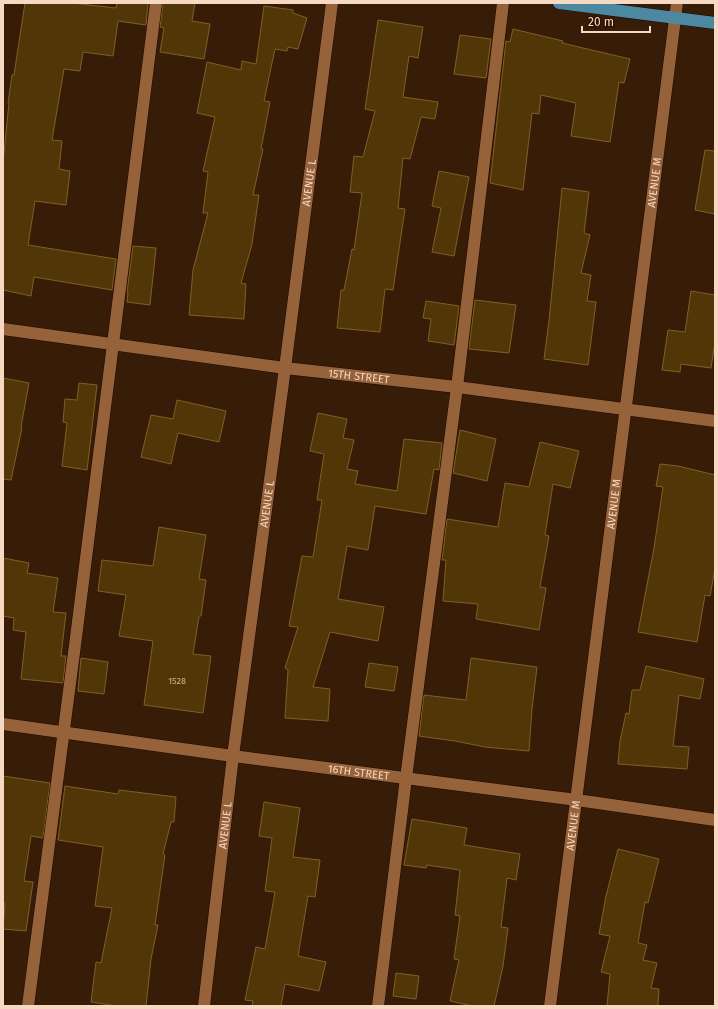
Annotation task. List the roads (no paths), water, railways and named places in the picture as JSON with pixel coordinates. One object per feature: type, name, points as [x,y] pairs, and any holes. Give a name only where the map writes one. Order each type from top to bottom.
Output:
[{"type":"main road","points":[[559,3],[715,24]]},
{"type":"street","points":[[28,1006],[65,732],[112,344],[156,3]]},
{"type":"street","name":"AVENUE L","points":[[204,1006],[233,756],[332,3]]},
{"type":"street","points":[[378,1006],[457,387],[503,3]]},
{"type":"street","name":"AVENUE M","points":[[550,1006],[677,3]]},
{"type":"street","name":"15TH STREET","points":[[3,329],[285,368],[457,387],[715,421]]},
{"type":"street","name":"16TH STREET","points":[[3,724],[233,756],[577,800],[715,820]]}]
